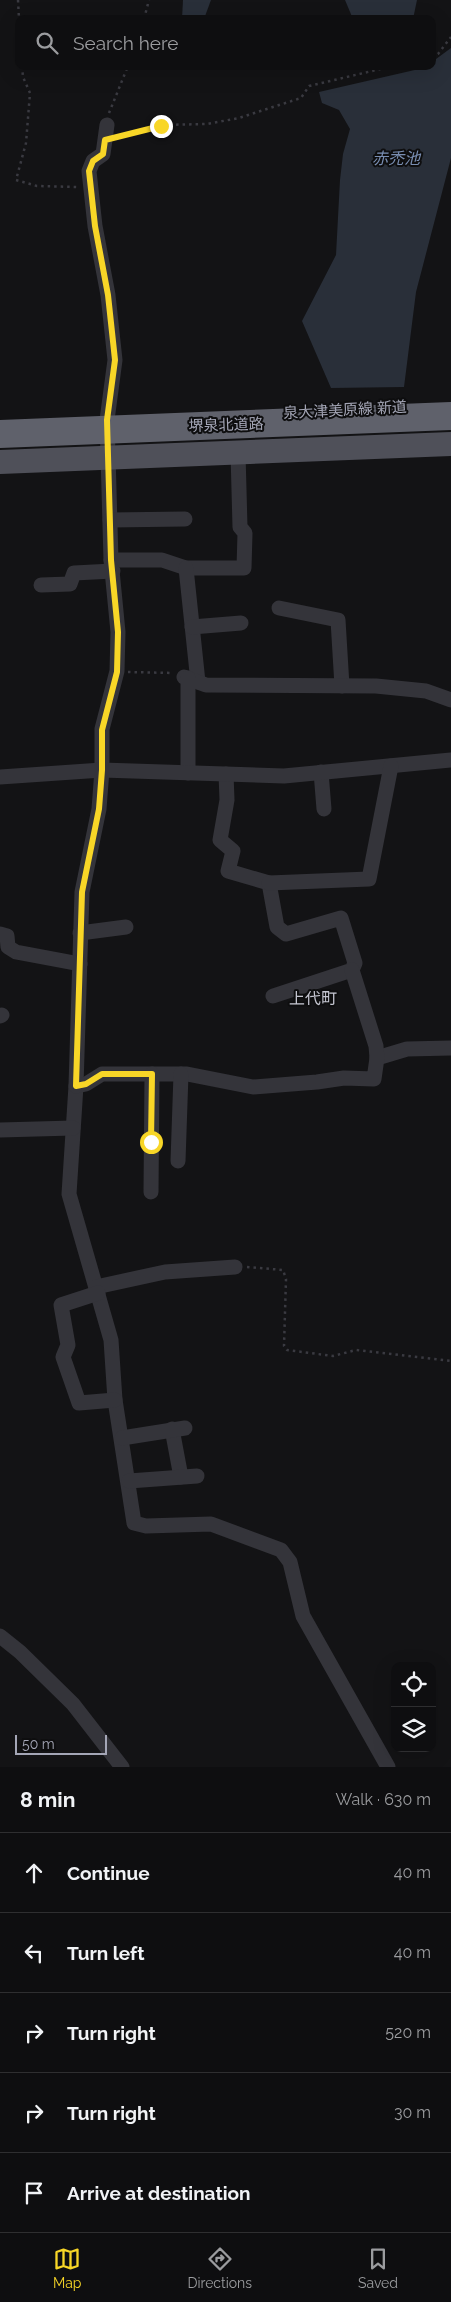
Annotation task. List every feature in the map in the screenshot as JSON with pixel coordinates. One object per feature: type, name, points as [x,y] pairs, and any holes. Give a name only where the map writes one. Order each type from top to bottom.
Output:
[{"type":"highway","name":"堺泉北道路","points":[[0,434],[451,416]]},
{"type":"highway","name":"堺泉北道路","points":[[0,451],[451,433]]},
{"type":"main road","name":"泉大津美原線 新道","points":[[0,424],[451,405]]},
{"type":"main road","points":[[0,462],[451,444]]},
{"type":"street","points":[[106,132],[103,154],[93,161],[89,171],[95,226],[108,295],[115,360],[107,420],[112,565],[118,632],[117,672],[102,730],[102,770],[99,809],[82,892],[76,1086],[69,1194],[111,1340],[115,1400],[134,1523],[146,1526],[211,1524],[281,1550],[290,1562],[303,1616],[388,1767]]},
{"type":"street","points":[[41,585],[70,584],[74,573],[112,565],[162,560],[186,568],[244,568],[245,532],[240,527],[238,453]]},
{"type":"street","points":[[110,520],[185,519]]},
{"type":"street","points":[[186,568],[192,627],[188,773]]},
{"type":"street","points":[[279,608],[338,620],[342,686]]},
{"type":"street","points":[[192,627],[241,623]]},
{"type":"street","points":[[190,679],[206,685],[376,686],[426,691],[451,700]]},
{"type":"street","points":[[0,777],[102,770],[284,776],[451,760]]},
{"type":"street","points":[[226,774],[227,800],[220,840],[233,851],[228,871],[269,883],[369,879],[391,766]]},
{"type":"street","points":[[321,772],[324,809]]},
{"type":"street","points":[[76,1086],[86,1084],[102,1074],[181,1074],[253,1087],[344,1078],[374,1079],[377,1058],[376,1046],[352,970],[355,963],[341,918],[286,934],[277,927],[269,883]]},
{"type":"street","points":[[80,933],[126,927]]},
{"type":"street","points":[[0,934],[7,936],[8,947],[16,952],[80,964]]},
{"type":"street","points":[[273,996],[352,970]]},
{"type":"street","points":[[377,1058],[406,1049],[451,1048]]},
{"type":"street","points":[[150,1192],[152,1074]]},
{"type":"street","points":[[178,1161],[181,1074]]},
{"type":"street","points":[[0,1130],[73,1128]]},
{"type":"street","points":[[151,1142],[179,1142]]},
{"type":"street","points":[[115,1400],[79,1403],[63,1357],[68,1345],[61,1305],[97,1290],[165,1272],[235,1267]]},
{"type":"street","points":[[122,1438],[178,1429],[181,1477]]},
{"type":"street","points":[[129,1481],[197,1476]]},
{"type":"street","points":[[0,1636],[20,1652],[73,1704],[122,1767]]},
{"type":"path","points":[[18,0],[19,15]]},
{"type":"path","points":[[145,15],[149,0]]},
{"type":"path","points":[[436,55],[451,37]]},
{"type":"path","points":[[22,70],[30,93],[26,143],[16,180],[37,186],[91,187]]},
{"type":"path","points":[[126,70],[110,106],[106,132],[161,126],[207,124],[239,118],[301,98],[309,86],[377,70]]},
{"type":"path","points":[[117,672],[176,674],[190,679]]},
{"type":"path","points":[[235,1267],[283,1270],[286,1279],[284,1346],[287,1350],[333,1356],[356,1350],[451,1361]]},
{"type":"water","points":[[183,0],[211,0],[205,15],[182,15]]},
{"type":"water","points":[[345,0],[417,0],[414,15],[351,15]]},
{"type":"water","name":"赤禿池","points":[[451,48],[451,158],[416,292],[404,387],[331,388],[302,321],[336,255],[340,180],[343,154],[350,129],[339,110],[322,103],[319,92],[415,70],[436,70],[436,59]]},
{"type":"district","name":"上代町","points":[[313,998]]},
{"type":"route","points":[[151,1142],[152,1074],[102,1074],[86,1084],[76,1086],[82,892],[99,809],[102,770],[102,730],[117,672],[118,632],[111,560],[107,420],[115,360],[108,295],[95,226],[89,171],[93,161],[103,154],[105,140],[161,126]]}]
